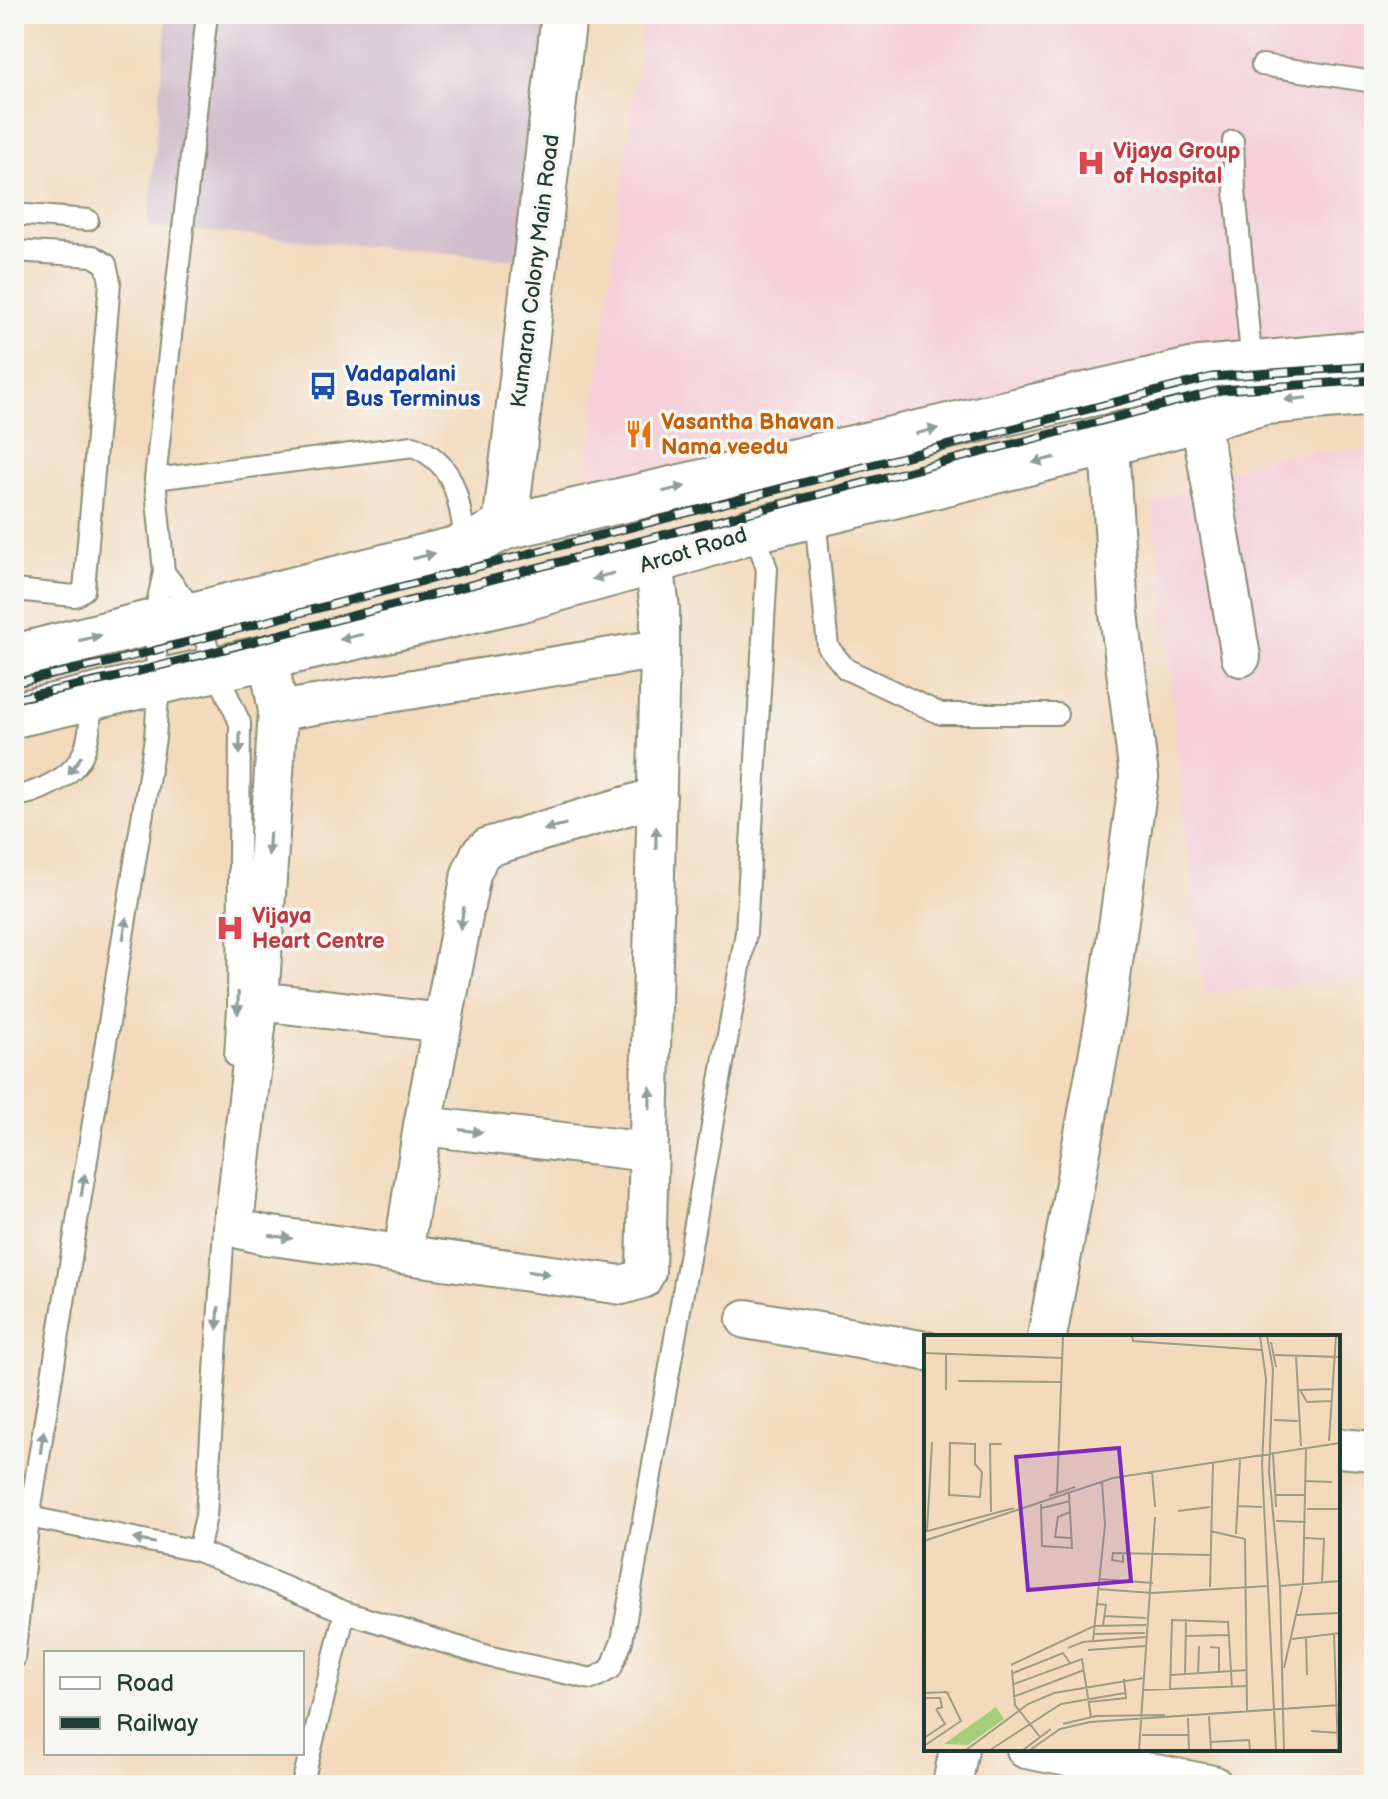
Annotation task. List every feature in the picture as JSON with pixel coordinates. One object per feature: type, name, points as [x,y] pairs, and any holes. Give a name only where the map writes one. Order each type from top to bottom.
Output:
[{"type":"main road","name":"Kumaran Colony Main Road","points":[[486,536],[564,14]]},
{"type":"main road","points":[[14,657],[196,614],[486,536],[1200,369],[1374,353]]},
{"type":"main road","name":"Arcot Road","points":[[14,715],[518,600],[754,530],[1265,402],[1374,393]]},
{"type":"street","points":[[1200,419],[1241,657]]},
{"type":"street","points":[[1047,1335],[1106,1013],[1139,777],[1119,613],[1109,443]]},
{"type":"street","points":[[268,656],[278,711],[259,1001],[234,1224],[240,1229],[265,1235],[622,1285],[642,1279],[646,1272],[660,649],[660,609],[654,562]]},
{"type":"street","points":[[278,711],[660,649]]},
{"type":"street","points":[[403,1254],[423,1126],[469,886],[480,854],[488,847],[657,797]]},
{"type":"street","points":[[259,1001],[443,1023]]},
{"type":"street","points":[[423,1126],[649,1152]]},
{"type":"street","points":[[746,1319],[924,1351]]},
{"type":"street","points":[[1340,1448],[1374,1451]]},
{"type":"street","points":[[952,1785],[959,1751]]},
{"type":"street","points":[[1036,1751],[1213,1785]]},
{"type":"lane","points":[[14,1659],[22,1517],[153,754],[159,683],[153,622],[164,572],[155,479],[207,14]]},
{"type":"lane","points":[[1262,65],[1374,82]]},
{"type":"lane","points":[[1233,141],[1252,365]]},
{"type":"lane","points":[[14,214],[88,220]]},
{"type":"lane","points":[[14,251],[93,256],[106,264],[110,282],[84,590],[75,596],[14,590]]},
{"type":"lane","points":[[155,479],[413,446],[432,454],[452,479],[486,536]]},
{"type":"lane","points":[[815,517],[828,647],[846,669],[941,714],[1057,714]]},
{"type":"lane","points":[[22,1517],[198,1551],[345,1612],[491,1657],[592,1679],[611,1669],[622,1641],[746,932],[767,569],[754,530]]},
{"type":"lane","points":[[164,572],[196,614],[216,670],[240,723],[238,1008],[206,1516],[198,1551]]},
{"type":"lane","points":[[14,796],[43,788],[71,774],[83,756],[92,697]]},
{"type":"lane","points":[[302,1785],[345,1612]]},
{"type":"shaded area","points":[[167,14],[561,14],[530,260],[148,227]]},
{"type":"shaded area","points":[[643,14],[1374,14],[1374,328],[1156,354],[582,515]]},
{"type":"shaded area","points":[[1374,448],[1374,977],[1203,994],[1152,503],[1266,456]]},
{"type":"railway","points":[[14,683],[110,662],[1212,377],[1374,366]]},
{"type":"railway","points":[[14,699],[113,678],[1221,390],[1374,380]]},
{"type":"place","name":"Vijaya Group of Hospital","points":[[1091,163]]},
{"type":"place","name":"Vadapalani Bus Terminus","points":[[323,386]]},
{"type":"place","name":"Vasantha Bhavan Nama veedu","points":[[639,434]]},
{"type":"place","name":"Vijaya Heart Centre","points":[[230,928]]}]
